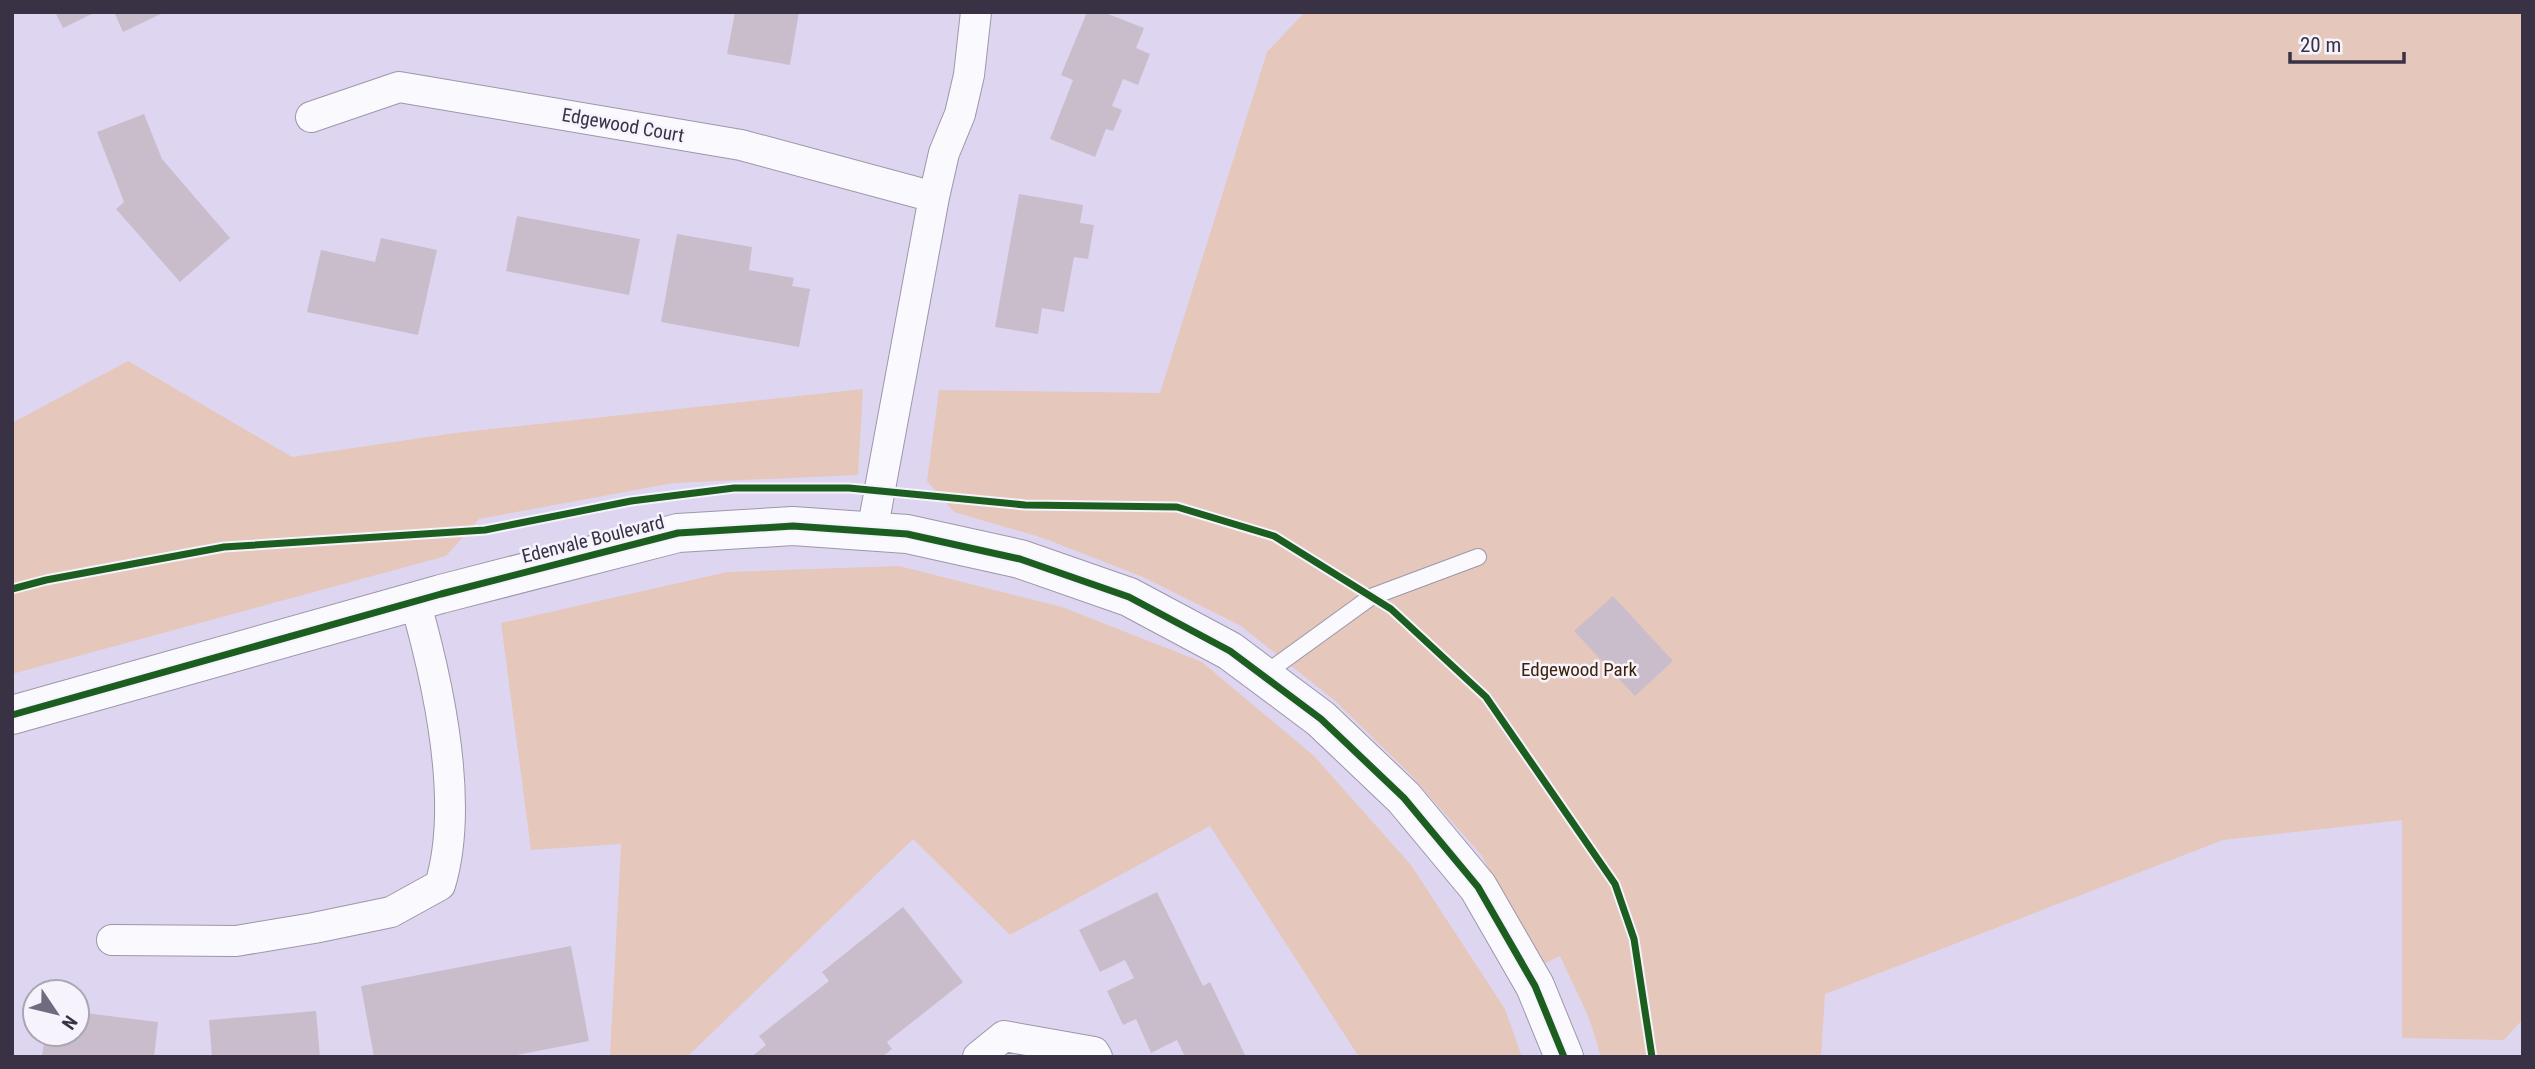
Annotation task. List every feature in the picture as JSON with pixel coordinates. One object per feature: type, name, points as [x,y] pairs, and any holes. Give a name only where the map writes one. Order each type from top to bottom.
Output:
[{"type":"street","points":[[872,532],[934,197],[944,153],[960,114],[970,75],[976,12]]},
{"type":"street","name":"Edgewood Court","points":[[311,117],[399,87],[741,145],[934,197]]},
{"type":"street","name":"Edenvale Boulevard","points":[[12,715],[415,601],[678,533],[793,526],[907,534],[1020,559],[1129,597],[1230,651],[1321,719],[1404,798],[1478,887],[1535,986],[1564,1057]]},
{"type":"street","points":[[112,940],[236,941],[288,933],[391,912],[440,885],[448,860],[449,785],[445,739],[431,657],[415,601]]},
{"type":"street","points":[[978,1057],[1004,1036],[1094,1052],[1097,1057]]},
{"type":"lane","points":[[1262,676],[1371,597],[1478,557]]},
{"type":"green space","name":"Edgewood Park","points":[[1305,12],[2523,12],[2523,1019],[2504,1040],[2402,1038],[2402,820],[2223,840],[1825,994],[1821,1057],[1601,1057],[1589,1018],[1560,956],[1540,966],[1482,856],[1410,774],[1334,700],[1241,626],[1143,577],[1043,538],[954,512],[927,481],[939,390],[1160,393],[1267,52]]},
{"type":"green space","points":[[128,361],[292,457],[455,433],[863,389],[858,475],[673,483],[479,519],[446,556],[12,674],[12,423]]},
{"type":"green space","points":[[899,566],[1062,607],[1202,662],[1314,756],[1411,865],[1505,1009],[1522,1057],[1359,1057],[1210,826],[1010,935],[913,839],[687,1057],[610,1057],[621,844],[531,850],[501,623],[727,572]]},
{"type":"building","points":[[55,12],[96,12],[63,28]]},
{"type":"building","points":[[114,12],[165,12],[123,32]]},
{"type":"building","points":[[735,12],[799,12],[790,65],[727,54]]},
{"type":"building","points":[[1087,12],[1103,12],[1144,28],[1136,48],[1150,54],[1138,85],[1123,79],[1112,106],[1122,110],[1113,131],[1106,129],[1095,157],[1050,139],[1073,80],[1061,75]]},
{"type":"building","points":[[144,114],[162,159],[230,238],[180,282],[116,209],[124,202],[97,132]]},
{"type":"building","points":[[1019,194],[1083,205],[1080,223],[1094,225],[1088,259],[1074,257],[1064,312],[1042,308],[1038,334],[995,327]]},
{"type":"building","points":[[517,216],[640,239],[629,295],[506,271]]},
{"type":"building","points":[[677,234],[752,247],[749,270],[794,278],[792,286],[810,289],[799,347],[661,322]]},
{"type":"building","points":[[381,238],[437,250],[418,335],[307,312],[321,250],[375,262]]},
{"type":"building","points":[[1613,596],[1673,661],[1635,696],[1574,631]]},
{"type":"building","points":[[1157,892],[1203,986],[1210,982],[1246,1057],[1185,1057],[1177,1040],[1151,1053],[1136,1019],[1123,1025],[1107,991],[1134,978],[1125,960],[1100,972],[1079,930]]},
{"type":"building","points":[[903,907],[963,982],[887,1042],[892,1049],[882,1057],[751,1057],[766,1045],[759,1036],[829,981],[822,972]]},
{"type":"building","points":[[571,946],[589,1041],[507,1057],[374,1057],[361,986]]},
{"type":"building","points":[[316,1011],[320,1057],[212,1057],[209,1020]]},
{"type":"building","points":[[91,1014],[158,1022],[154,1057],[42,1057],[43,1048],[91,1048]]},
{"type":"cycle path","points":[[12,589],[46,580],[224,547],[485,530],[631,501],[734,488],[849,488],[1025,505],[1177,507],[1274,536],[1391,609],[1486,697],[1615,884],[1634,939],[1652,1057]]},
{"type":"cycle path","points":[[12,715],[441,594],[678,533],[793,526],[907,534],[1020,559],[1129,597],[1230,651],[1321,719],[1404,798],[1478,887],[1535,986],[1564,1057]]}]
